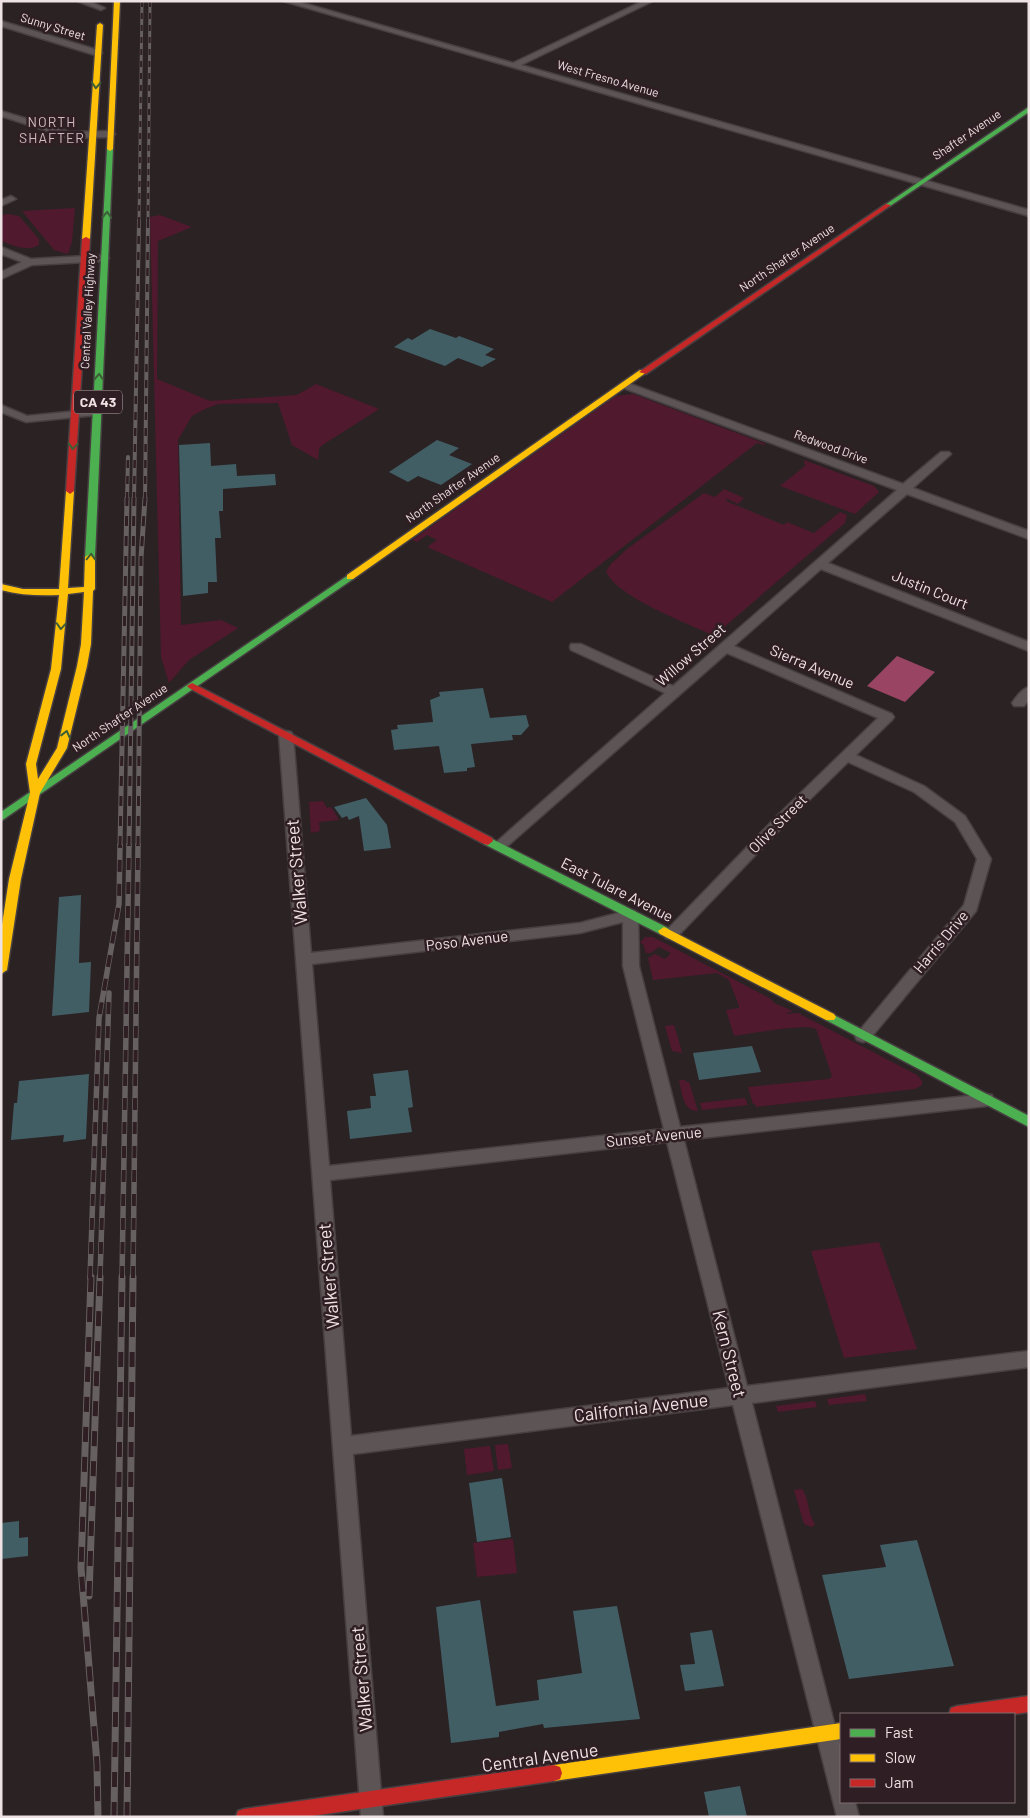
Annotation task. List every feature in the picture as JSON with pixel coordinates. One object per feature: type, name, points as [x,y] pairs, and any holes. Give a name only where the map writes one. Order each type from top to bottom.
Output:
[{"type":"main road","name":"Central Valley Highway","points":[[1,970],[15,879],[35,793],[62,748],[82,666],[90,590],[117,1]]},
{"type":"main road","name":"Central Valley Highway","points":[[35,793],[31,764],[56,669],[61,630],[101,4]]},
{"type":"main road","name":"Shafter Avenue","points":[[921,182],[1029,109]]},
{"type":"main road","name":"North Shafter Avenue","points":[[1,817],[921,182]]},
{"type":"main road","points":[[1,587],[17,592],[90,590]]},
{"type":"main road","points":[[219,667],[222,701]]},
{"type":"main road","name":"East Tulare Avenue","points":[[192,686],[1029,1122]]},
{"type":"main road","points":[[964,1713],[1029,1704]]},
{"type":"main road","name":"Central Avenue","points":[[244,1817],[372,1809],[834,1732]]},
{"type":"street","points":[[81,1],[101,4]]},
{"type":"street","name":"West Fresno Avenue","points":[[287,1],[1029,213]]},
{"type":"street","points":[[515,66],[649,1]]},
{"type":"street","name":"Sunny Street","points":[[1,23],[98,53]]},
{"type":"street","points":[[1,112],[60,133],[76,136],[111,134]]},
{"type":"street","points":[[1,203],[6,197]]},
{"type":"street","points":[[1,250],[30,262]]},
{"type":"street","points":[[1,276],[30,262],[104,258]]},
{"type":"street","name":"Redwood Drive","points":[[625,385],[1029,535]]},
{"type":"street","points":[[1,408],[26,419],[97,412]]},
{"type":"street","name":"Willow Street","points":[[499,846],[944,454]]},
{"type":"street","name":"Justin Court","points":[[820,564],[1029,647]]},
{"type":"street","points":[[576,647],[674,692]]},
{"type":"street","name":"Sierra Avenue","points":[[725,647],[887,717]]},
{"type":"street","points":[[1019,703],[1029,692]]},
{"type":"street","name":"Olive Street","points":[[671,934],[783,818],[848,757],[887,717]]},
{"type":"street","name":"Walker Street","points":[[286,735],[372,1809]]},
{"type":"street","name":"Harris Drive","points":[[848,757],[919,789],[954,814],[960,819],[984,859],[971,907],[863,1036]]},
{"type":"street","name":"Poso Avenue","points":[[304,959],[580,928],[630,914]]},
{"type":"street","name":"Kern Street","points":[[630,914],[631,966],[740,1396],[834,1732],[840,1783]]},
{"type":"street","name":"Sunset Avenue","points":[[321,1174],[986,1100]]},
{"type":"street","name":"California Avenue","points":[[343,1446],[1029,1359]]},
{"type":"street","points":[[844,1803],[848,1817]]},
{"type":"shaded area","points":[[75,208],[72,242],[68,254],[54,250],[22,211]]},
{"type":"shaded area","points":[[1,215],[19,216],[39,239],[39,245],[25,248],[1,241]]},
{"type":"shaded area","points":[[160,215],[192,227],[158,241],[157,379],[210,401],[297,395],[316,384],[379,409],[321,446],[318,460],[292,445],[278,403],[218,404],[192,416],[178,440],[181,625],[221,620],[238,628],[189,660],[169,683],[161,657],[150,217]]},
{"type":"shaded area","points":[[633,394],[766,444],[757,443],[552,602],[427,547],[437,540],[427,535],[417,542],[412,540],[616,396]]},
{"type":"shaded area","points":[[804,460],[874,486],[879,492],[855,514],[780,486],[805,466]]},
{"type":"shaded area","points":[[724,489],[744,498],[738,504],[727,499],[726,501],[784,525],[787,522],[814,533],[840,512],[847,515],[845,523],[714,636],[637,599],[623,590],[612,580],[606,571],[627,549],[704,493],[715,497]]},
{"type":"shaded area","points":[[897,656],[935,672],[905,702],[867,686]]},
{"type":"shaded area","points":[[323,801],[327,808],[331,807],[339,820],[319,822],[320,831],[311,833],[309,802]]},
{"type":"shaded area","points":[[645,937],[653,937],[771,999],[774,1003],[793,1011],[785,1014],[798,1013],[917,1075],[922,1081],[922,1085],[915,1089],[756,1107],[753,1104],[748,1087],[829,1079],[832,1076],[816,1029],[811,1027],[790,1028],[734,1036],[726,1010],[739,1008],[739,1006],[729,980],[717,973],[653,980],[648,958],[655,954],[665,959],[671,953],[659,947],[651,953],[646,953],[643,944],[640,943]]},
{"type":"shaded area","points":[[674,1025],[682,1053],[672,1051],[665,1026]]},
{"type":"shaded area","points":[[679,1080],[689,1082],[698,1111],[689,1108],[686,1104]]},
{"type":"shaded area","points":[[745,1098],[748,1105],[702,1110],[700,1103]]},
{"type":"shaded area","points":[[879,1242],[917,1349],[844,1358],[811,1251]]},
{"type":"shaded area","points":[[865,1394],[867,1401],[829,1405],[827,1399]]},
{"type":"shaded area","points":[[815,1401],[817,1407],[778,1412],[776,1406]]},
{"type":"shaded area","points":[[508,1444],[512,1468],[498,1470],[495,1445]]},
{"type":"shaded area","points":[[490,1446],[494,1471],[467,1475],[464,1449]]},
{"type":"shaded area","points":[[802,1489],[815,1524],[812,1527],[804,1524],[794,1490]]},
{"type":"shaded area","points":[[513,1539],[517,1573],[477,1577],[473,1543]]},
{"type":"building","points":[[430,329],[456,338],[459,336],[494,349],[485,355],[496,359],[482,367],[458,358],[445,366],[394,347],[408,338],[412,340]]},
{"type":"building","points":[[437,440],[459,448],[449,455],[472,464],[441,485],[418,476],[408,482],[389,472]]},
{"type":"building","points":[[210,443],[211,466],[236,464],[237,476],[275,474],[276,485],[223,489],[223,511],[219,511],[221,538],[215,538],[217,582],[208,582],[208,593],[183,596],[179,445]]},
{"type":"building","points":[[483,688],[490,718],[526,715],[529,726],[521,735],[512,735],[513,740],[471,744],[475,767],[467,768],[467,771],[444,773],[439,746],[394,750],[391,730],[398,729],[397,725],[433,722],[430,700],[440,696],[439,692]]},
{"type":"building","points":[[366,798],[387,825],[391,848],[364,851],[359,816],[349,820],[347,816],[342,818],[334,807]]},
{"type":"building","points":[[81,895],[79,963],[91,962],[89,1012],[52,1016],[59,897]]},
{"type":"building","points":[[752,1046],[761,1072],[699,1080],[693,1053]]},
{"type":"building","points":[[408,1070],[413,1107],[408,1108],[412,1132],[350,1139],[347,1111],[371,1108],[370,1096],[376,1096],[373,1074]]},
{"type":"building","points":[[89,1074],[86,1139],[63,1142],[64,1135],[11,1140],[14,1103],[17,1103],[19,1081]]},
{"type":"building","points":[[502,1478],[511,1537],[477,1542],[469,1483]]},
{"type":"building","points":[[19,1521],[19,1538],[28,1537],[28,1556],[1,1559],[1,1523]]},
{"type":"building","points":[[917,1540],[954,1666],[849,1679],[822,1575],[886,1567],[880,1545]]},
{"type":"building","points":[[480,1600],[496,1706],[539,1700],[537,1680],[582,1673],[573,1611],[617,1606],[640,1719],[544,1728],[543,1724],[499,1732],[499,1737],[451,1743],[436,1607]]},
{"type":"building","points":[[712,1630],[724,1686],[685,1691],[680,1665],[695,1664],[690,1633]]},
{"type":"building","points":[[740,1786],[747,1817],[709,1817],[704,1792]]},
{"type":"railway","points":[[139,223],[142,1]]},
{"type":"railway","points":[[148,223],[150,1]]},
{"type":"railway","points":[[134,500],[139,221]]},
{"type":"railway","points":[[145,500],[148,221]]},
{"type":"railway","points":[[127,500],[128,457]]},
{"type":"railway","points":[[120,846],[127,498]]},
{"type":"railway","points":[[129,846],[134,498]]},
{"type":"railway","points":[[138,846],[141,558],[145,498]]},
{"type":"railway","points":[[90,1278],[99,1018],[119,904],[120,845]]},
{"type":"railway","points":[[122,1278],[129,845]]},
{"type":"railway","points":[[133,1278],[138,845]]},
{"type":"railway","points":[[100,1278],[109,993]]},
{"type":"railway","points":[[91,1277],[81,1568],[97,1764],[98,1817]]},
{"type":"railway","points":[[89,1596],[100,1277]]},
{"type":"railway","points":[[114,1817],[122,1277]]},
{"type":"railway","points":[[127,1817],[133,1277]]},
{"type":"traffic: fast","points":[[888,205],[1029,109]]},
{"type":"traffic: fast","points":[[90,557],[110,149]]},
{"type":"traffic: fast","points":[[1,817],[350,577]]},
{"type":"traffic: fast","points":[[488,841],[664,931]]},
{"type":"traffic: fast","points":[[830,1017],[1029,1122]]},
{"type":"traffic: slow","points":[[110,149],[117,1]]},
{"type":"traffic: slow","points":[[86,239],[100,25]]},
{"type":"traffic: slow","points":[[350,577],[643,372]]},
{"type":"traffic: slow","points":[[35,793],[31,764],[56,669],[61,630],[70,491]]},
{"type":"traffic: slow","points":[[1,970],[15,879],[35,793],[62,748],[82,666],[86,644],[90,557]]},
{"type":"traffic: slow","points":[[1,587],[34,593],[90,589]]},
{"type":"traffic: slow","points":[[664,931],[830,1017]]},
{"type":"traffic: slow","points":[[554,1773],[840,1731]]},
{"type":"traffic: jam","points":[[643,372],[888,205]]},
{"type":"traffic: jam","points":[[70,491],[86,239]]},
{"type":"traffic: jam","points":[[192,686],[488,841]]},
{"type":"traffic: jam","points":[[964,1713],[1029,1704]]},
{"type":"traffic: jam","points":[[244,1817],[554,1773]]},
{"type":"district","name":"NORTH SHAFTER","points":[[52,130]]}]
